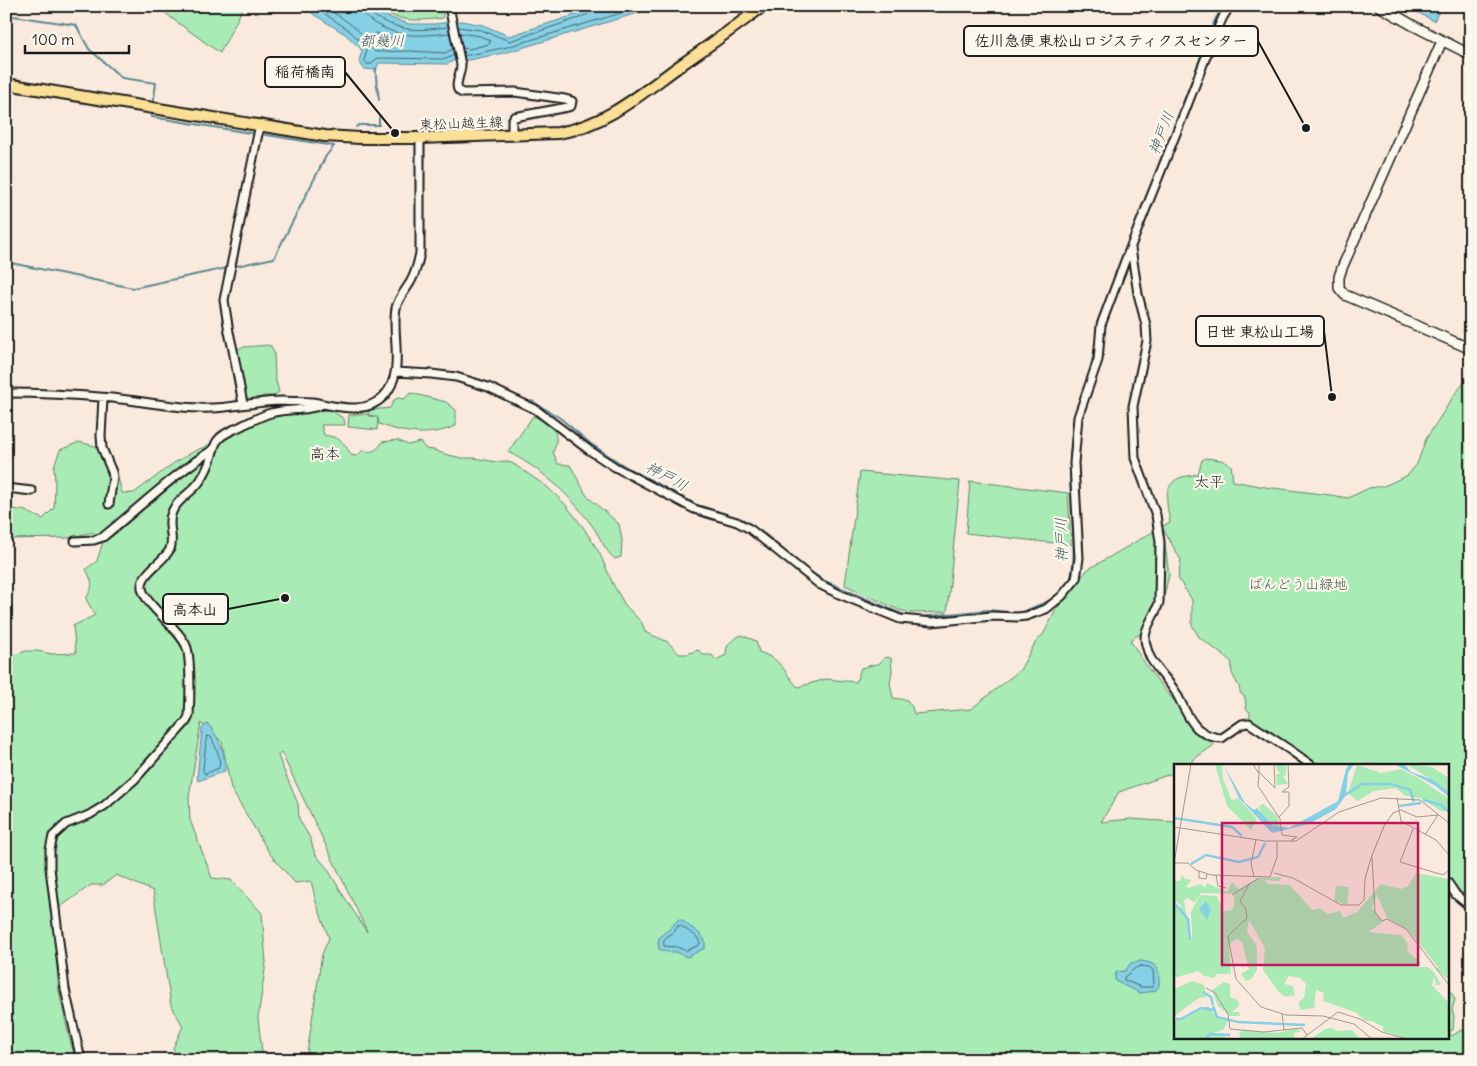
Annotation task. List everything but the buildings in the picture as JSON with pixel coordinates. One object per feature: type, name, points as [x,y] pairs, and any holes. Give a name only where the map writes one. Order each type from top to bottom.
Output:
[{"type":"main road","name":"東松山越生線","points":[[6,84],[325,136],[420,138],[558,133],[579,129],[596,122],[622,106],[706,49],[763,6]]},
{"type":"street","points":[[449,6],[461,65],[456,88],[460,93],[515,92],[566,98],[572,101],[571,106],[568,107],[514,117],[512,121],[512,136]]},
{"type":"street","points":[[395,372],[456,377],[488,387],[535,409],[615,467],[694,509],[737,522],[750,529],[820,584],[897,618],[910,621],[932,622],[992,616],[1026,616],[1046,610],[1055,603],[1076,579],[1079,558],[1074,463],[1078,418],[1098,360],[1102,325],[1212,41],[1230,6]]},
{"type":"street","points":[[1379,6],[1471,55]]},
{"type":"street","points":[[1442,41],[1342,268],[1339,277],[1339,288],[1345,295],[1471,349]]},
{"type":"street","points":[[242,404],[224,300],[260,124]]},
{"type":"street","points":[[6,393],[37,393],[103,398],[202,408],[262,401],[310,402],[348,408],[374,404],[390,389],[393,381],[397,343],[395,319],[397,306],[416,270],[420,253],[420,138]]},
{"type":"street","points":[[1131,247],[1138,294],[1146,325],[1147,341],[1133,406],[1135,458],[1155,510],[1160,542],[1159,602],[1146,632],[1145,639],[1149,655],[1167,680],[1193,723],[1199,729],[1212,737],[1222,738],[1238,726],[1249,723],[1310,764]]},
{"type":"street","points":[[103,398],[102,448],[113,477],[108,504]]},
{"type":"street","points":[[81,1060],[65,989],[50,868],[50,850],[53,836],[66,824],[89,815],[104,806],[153,759],[186,722],[189,716],[186,648],[180,636],[145,596],[142,586],[145,577],[170,549],[172,540],[169,524],[171,513],[175,505],[200,481],[218,440],[223,435],[272,412],[306,409],[323,404]]},
{"type":"street","points":[[75,541],[94,540],[103,536],[182,470],[214,448]]},
{"type":"street","points":[[6,488],[32,491]]},
{"type":"street","points":[[1450,886],[1456,895],[1471,907]]},
{"type":"green space","points":[[157,6],[244,6],[220,53]]},
{"type":"green space","points":[[376,6],[443,6],[443,18],[408,20],[383,12]]},
{"type":"green space","points":[[271,346],[274,353],[275,377],[279,392],[273,396],[246,399],[236,350]]},
{"type":"green space","name":"ばんどう山緑地","points":[[1468,378],[1471,378],[1471,903],[1450,880],[1450,764],[1316,764],[1250,722],[1250,712],[1246,709],[1245,697],[1241,693],[1233,675],[1232,663],[1199,637],[1192,625],[1192,600],[1178,578],[1181,560],[1163,529],[1169,575],[1164,596],[1142,633],[1130,640],[1159,682],[1214,745],[1190,764],[1174,764],[1174,773],[1119,792],[1101,822],[1130,819],[1174,822],[1174,1038],[1450,1038],[1450,1033],[1452,1036],[1461,1030],[1471,1034],[1471,1060],[306,1060],[322,954],[329,938],[316,902],[311,881],[295,883],[270,854],[231,789],[222,742],[201,723],[189,797],[190,820],[212,878],[231,880],[262,913],[266,963],[258,1018],[263,1060],[177,1060],[173,1048],[183,1026],[171,1005],[153,891],[116,875],[103,885],[91,885],[52,913],[59,991],[76,1060],[6,1060],[6,658],[26,651],[52,654],[76,653],[73,626],[95,615],[86,599],[92,584],[86,569],[97,561],[103,541],[92,532],[69,538],[6,539],[6,494],[7,509],[23,510],[43,519],[54,508],[54,466],[60,450],[79,442],[99,447],[115,466],[122,493],[134,493],[174,463],[193,452],[273,415],[331,410],[344,419],[345,425],[321,425],[324,435],[341,441],[352,456],[358,455],[364,449],[368,452],[375,450],[382,442],[397,440],[408,445],[420,442],[426,449],[462,458],[512,463],[546,486],[565,504],[599,552],[613,584],[625,605],[642,623],[645,632],[668,642],[679,654],[687,654],[698,650],[704,655],[712,655],[716,660],[726,655],[730,643],[741,635],[756,641],[759,652],[778,662],[798,687],[826,679],[856,682],[861,668],[880,663],[885,657],[891,658],[892,671],[890,683],[893,698],[907,700],[914,714],[971,709],[1020,670],[1035,643],[1044,633],[1056,610],[1087,570],[1170,522],[1167,503],[1168,490],[1175,480],[1198,474],[1202,460],[1205,458],[1221,460],[1231,465],[1233,481],[1348,498],[1369,488],[1384,486],[1408,475],[1417,464],[1426,439],[1455,394]],"holes":[[[281,752],[367,932],[327,868],[315,854],[310,838],[299,819],[298,804],[278,756]]]},
{"type":"green space","points":[[411,393],[446,402],[456,410],[456,426],[437,432],[408,432],[379,424],[378,418],[377,430],[348,427],[349,415],[367,414],[369,416],[378,417],[369,415],[369,410],[390,408],[394,400],[398,398],[404,399]]},
{"type":"green space","points":[[533,416],[550,425],[553,429],[556,439],[553,452],[558,464],[570,465],[587,496],[619,524],[622,540],[621,557],[615,559],[611,555],[583,513],[554,483],[532,466],[508,452]]},
{"type":"green space","points":[[860,472],[960,481],[947,612],[911,613],[899,610],[845,585]]},
{"type":"green space","points":[[970,481],[1068,493],[1071,545],[966,533]]},
{"type":"green space","points":[[1450,992],[1455,999],[1452,1010],[1454,1016],[1453,1030],[1450,1032]]},
{"type":"water","name":"都幾川","points":[[305,6],[370,6],[379,14],[409,24],[462,21],[483,25],[509,36],[578,14],[594,6],[661,6],[508,52],[469,60],[456,59],[448,64],[379,63],[376,70],[364,69],[359,61],[362,50],[345,34],[313,14]]},
{"type":"water","points":[[1405,6],[1442,6],[1434,21]]},
{"type":"water","points":[[208,724],[221,746],[225,771],[198,781],[202,729]]},
{"type":"water","points":[[679,919],[701,935],[705,948],[687,957],[676,952],[667,952],[659,949],[658,942],[660,937]]},
{"type":"water","points":[[1141,961],[1152,964],[1157,968],[1159,986],[1155,991],[1140,993],[1117,982],[1115,979],[1117,972],[1125,971],[1131,963]]},
{"type":"waterway","name":"神戸川","points":[[1138,220],[1215,20],[1223,6]]},
{"type":"waterway","points":[[6,15],[76,25],[89,49],[122,78],[156,83],[153,105]]},
{"type":"waterway","points":[[376,68],[379,100]]},
{"type":"waterway","points":[[152,112],[152,117],[256,134]]},
{"type":"waterway","points":[[356,127],[359,125],[379,125],[379,117]]},
{"type":"waterway","points":[[261,134],[334,146]]},
{"type":"waterway","points":[[232,267],[274,258],[326,156],[334,146]]},
{"type":"waterway","points":[[6,262],[133,288],[227,268]]},
{"type":"waterway","name":"神戸川","points":[[1104,307],[1114,281]]},
{"type":"waterway","name":"神戸川","points":[[1076,412],[1089,375],[1096,343]]},
{"type":"waterway","name":"神戸川","points":[[532,401],[560,418],[591,444],[626,467],[697,505],[744,520],[766,535],[806,569],[825,581],[904,615],[920,617],[988,610],[1017,613],[1053,599]]},
{"type":"waterway","name":"神戸川","points":[[1070,581],[1074,557],[1070,468],[1074,420]]},
{"type":"place","name":"佐川急便 東松山ロジスティクスセンター","points":[[1306,128]]},
{"type":"place","name":"稲荷橋南","points":[[395,133]]},
{"type":"place","name":"日世 東松山工場","points":[[1332,397]]},
{"type":"place","name":"高本山","points":[[285,598]]},
{"type":"district","name":"高本","points":[[325,453]]},
{"type":"district","name":"太平","points":[[1209,481]]}]
